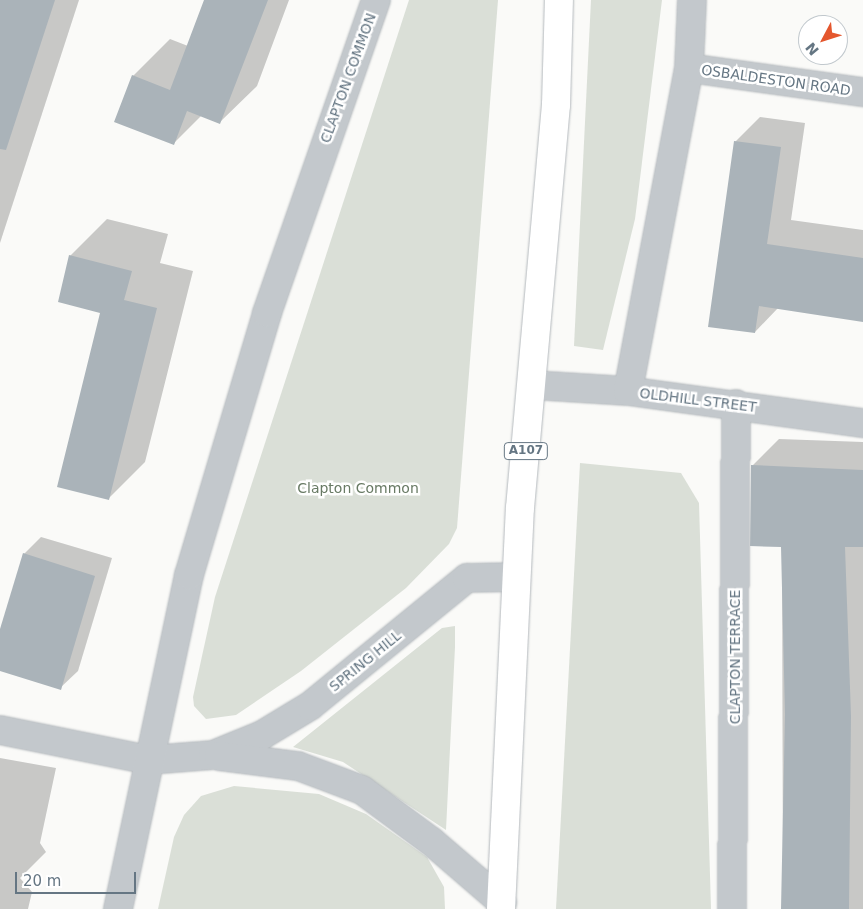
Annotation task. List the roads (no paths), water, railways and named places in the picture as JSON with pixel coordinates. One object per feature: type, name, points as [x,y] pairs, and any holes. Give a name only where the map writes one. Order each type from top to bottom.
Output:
[{"type":"highway","name":"A107","points":[[501,906],[516,576],[556,105],[559,0]]},
{"type":"street","name":"CLAPTON COMMON","points":[[118,909],[189,575],[267,312],[376,0]]},
{"type":"street","points":[[628,391],[688,68],[692,0]]},
{"type":"street","name":"OSBALDESTON ROAD","points":[[688,68],[863,92]]},
{"type":"street","name":"OLDHILL STREET","points":[[532,385],[628,391],[736,404],[863,423]]},
{"type":"street","name":"CLAPTON TERRACE","points":[[732,909],[736,404]]},
{"type":"street","name":"SPRING HILL","points":[[212,756],[262,736],[310,706],[467,578],[516,576]]},
{"type":"street","name":"SPRING HILL","points":[[0,730],[149,760],[212,756],[298,766],[362,790],[431,841],[501,906]]},
{"type":"park label","name":"Clapton Common","points":[[358,488]]}]
